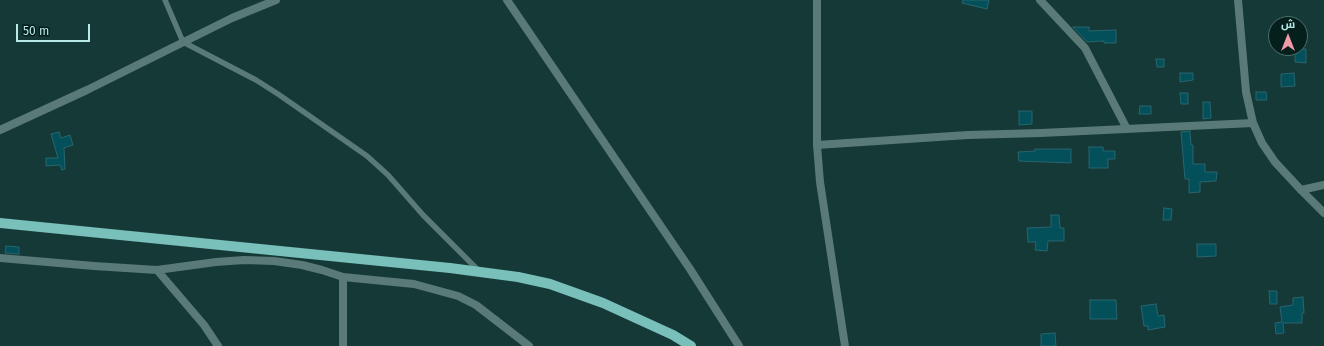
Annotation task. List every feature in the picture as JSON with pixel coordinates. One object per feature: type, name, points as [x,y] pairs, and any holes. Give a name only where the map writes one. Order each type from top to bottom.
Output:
[{"type":"main road","points":[[0,223],[518,277],[564,289],[603,303],[691,346]]},
{"type":"street","points":[[0,130],[87,90],[183,42],[276,0]]},
{"type":"street","points":[[507,0],[690,269],[739,346]]},
{"type":"street","points":[[816,0],[817,145],[820,182],[845,346]]},
{"type":"street","points":[[1040,0],[1085,48],[1127,129]]},
{"type":"street","points":[[1238,0],[1246,92],[1253,123],[1262,143],[1275,162],[1324,213]]},
{"type":"street","points":[[817,145],[968,135],[1253,123]]},
{"type":"street","points":[[1301,190],[1324,185]]},
{"type":"street","points":[[0,258],[157,270],[216,262],[260,260],[302,265],[342,277],[414,284],[458,296],[476,305],[529,346]]},
{"type":"street","points":[[157,270],[204,325],[218,346]]},
{"type":"street","points":[[342,277],[343,346]]},
{"type":"lane","points":[[164,0],[183,42],[256,80],[367,156],[388,175],[423,215],[480,272]]},
{"type":"building","points":[[963,0],[989,0],[987,9],[962,3]]},
{"type":"building","points":[[1073,27],[1089,27],[1089,31],[1116,30],[1116,43],[1104,43],[1104,41],[1087,42]]},
{"type":"building","points":[[1295,56],[1306,56],[1306,63],[1295,62]]},
{"type":"building","points":[[1156,59],[1164,59],[1164,67],[1157,67]]},
{"type":"building","points":[[1180,73],[1193,73],[1193,80],[1180,82]]},
{"type":"building","points":[[1294,73],[1295,86],[1281,87],[1281,74]]},
{"type":"building","points":[[1256,92],[1266,92],[1267,100],[1256,100]]},
{"type":"building","points":[[1180,93],[1188,93],[1188,104],[1181,104]]},
{"type":"building","points":[[1203,102],[1210,102],[1211,118],[1203,119]]},
{"type":"building","points":[[1140,106],[1151,106],[1151,114],[1139,114]]},
{"type":"building","points":[[1019,111],[1032,111],[1032,124],[1019,125]]},
{"type":"building","points":[[1190,131],[1191,145],[1193,145],[1193,164],[1205,164],[1205,172],[1217,172],[1216,181],[1200,182],[1200,192],[1189,193],[1189,179],[1185,179],[1181,132]]},
{"type":"building","points":[[59,132],[61,138],[70,135],[73,145],[64,148],[65,169],[62,170],[60,165],[46,166],[46,158],[58,158],[51,134]]},
{"type":"building","points":[[1089,147],[1103,147],[1103,151],[1115,151],[1115,159],[1108,159],[1108,168],[1089,168]]},
{"type":"building","points":[[1035,149],[1071,149],[1071,163],[1019,161],[1018,152],[1035,151]]},
{"type":"building","points":[[1164,208],[1172,209],[1171,220],[1163,220]]},
{"type":"building","points":[[1051,215],[1059,215],[1060,228],[1064,228],[1064,241],[1048,241],[1047,251],[1035,250],[1036,242],[1028,242],[1027,228],[1051,227]]},
{"type":"building","points":[[1197,244],[1216,244],[1216,256],[1197,257]]},
{"type":"building","points":[[6,246],[19,247],[19,254],[5,253]]},
{"type":"building","points":[[1269,291],[1277,291],[1277,304],[1270,304]]},
{"type":"building","points":[[1303,297],[1304,313],[1302,313],[1302,323],[1283,323],[1284,333],[1276,334],[1275,323],[1282,322],[1280,307],[1293,305],[1293,298]]},
{"type":"building","points":[[1090,300],[1116,300],[1117,319],[1090,319]]},
{"type":"building","points":[[1156,304],[1158,316],[1164,315],[1165,327],[1148,330],[1148,326],[1144,326],[1141,306]]},
{"type":"building","points":[[1055,333],[1056,346],[1041,346],[1041,334]]}]
